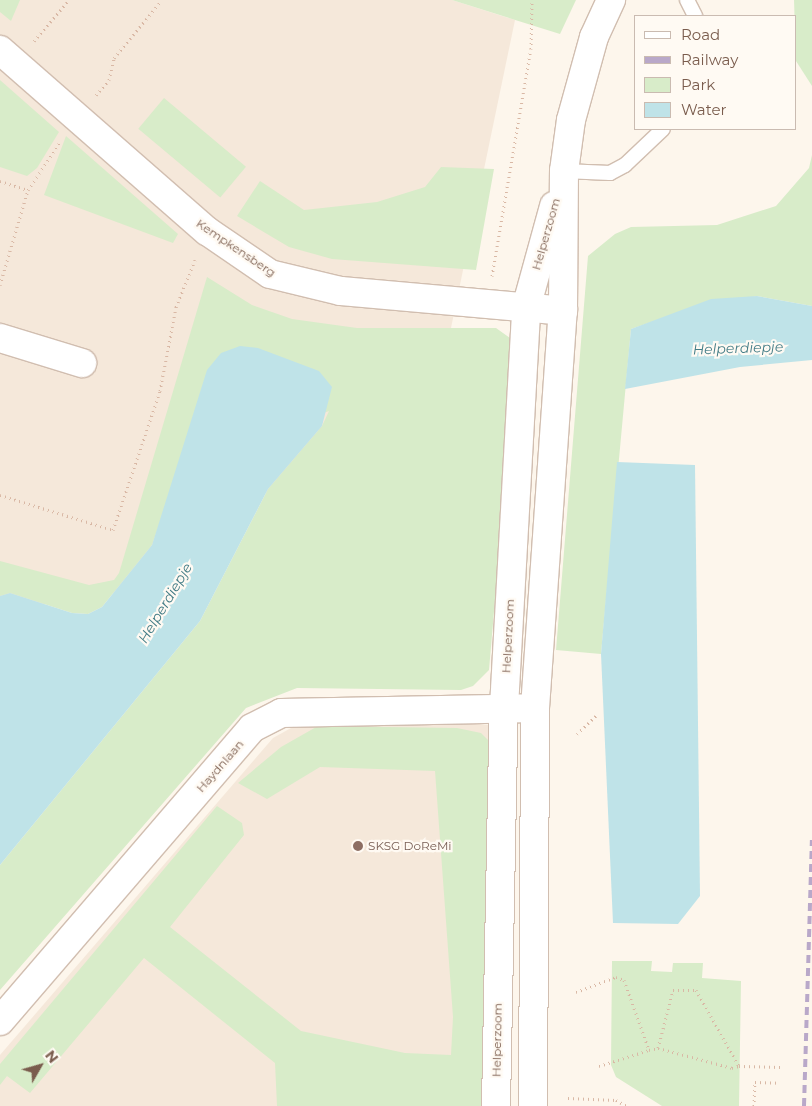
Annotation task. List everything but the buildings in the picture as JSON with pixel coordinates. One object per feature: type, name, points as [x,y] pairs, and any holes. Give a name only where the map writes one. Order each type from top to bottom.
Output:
[{"type":"street","name":"Helperzoom","points":[[533,1106],[535,708],[563,311],[564,171],[570,120],[594,37],[610,0]]},
{"type":"street","name":"Kempkensberg","points":[[8,57],[207,231],[270,274],[303,284],[563,311]]},
{"type":"street","name":"Helperzoom","points":[[496,1106],[504,707],[526,308],[564,171]]},
{"type":"street","points":[[0,338],[82,363]]},
{"type":"street","name":"Haydnlaan","points":[[0,1020],[252,728],[281,713],[504,707],[535,708]]},
{"type":"lane","points":[[687,0],[694,15]]},
{"type":"lane","points":[[564,171],[610,173],[625,165],[662,130]]},
{"type":"path","points":[[8,57],[70,0]]},
{"type":"path","points":[[0,285],[28,190],[78,117],[109,80],[114,58],[162,0]]},
{"type":"path","points":[[487,304],[531,49],[532,0]]},
{"type":"path","points":[[0,182],[28,190]]},
{"type":"path","points":[[0,495],[113,530],[160,390],[176,307],[207,231]]},
{"type":"path","points":[[577,734],[598,714]]},
{"type":"path","points":[[576,992],[616,977],[624,980],[649,1050]]},
{"type":"path","points":[[658,1048],[673,990],[696,990],[739,1066]]},
{"type":"path","points":[[599,1066],[658,1048],[732,1068],[739,1066],[780,1067]]},
{"type":"path","points":[[754,1106],[755,1082],[780,1083]]},
{"type":"path","points":[[568,1098],[616,1100],[627,1106]]},
{"type":"shaded area","points":[[0,0],[452,0],[515,20],[446,352],[145,588],[0,611]]},
{"type":"shaded area","points":[[329,707],[497,726],[494,1106],[0,1106],[0,1055],[273,738]]},
{"type":"green space","points":[[0,0],[20,0],[11,21],[0,12]]},
{"type":"green space","points":[[452,0],[576,0],[560,34]]},
{"type":"green space","points":[[794,0],[812,0],[812,86],[797,63],[797,15],[794,15]]},
{"type":"green space","points":[[0,80],[59,132],[37,168],[27,176],[0,167]]},
{"type":"green space","points":[[164,98],[246,167],[220,197],[138,129]]},
{"type":"green space","points":[[66,136],[178,234],[173,243],[44,195]]},
{"type":"green space","points":[[812,155],[812,306],[757,296],[672,315],[631,329],[601,654],[556,650],[588,256],[615,234],[631,227],[717,225],[776,206],[809,168]]},
{"type":"green space","points":[[441,167],[494,169],[476,270],[332,259],[289,247],[237,216],[260,181],[304,210],[377,202],[425,187]]},
{"type":"green space","points":[[207,277],[252,305],[292,319],[357,328],[496,328],[510,338],[516,355],[489,670],[473,686],[461,690],[297,688],[246,708],[0,990],[0,865],[200,621],[268,489],[322,426],[329,411],[178,469],[152,545],[102,607],[88,614],[72,613],[10,593],[0,596],[0,561],[89,585],[114,580],[119,573]]},
{"type":"green space","points":[[318,726],[457,728],[481,733],[493,745],[494,1106],[277,1106],[275,1063],[144,958],[30,1093],[7,1076],[0,1085],[0,1064],[217,806],[242,823],[244,835],[170,927],[301,1031],[405,1053],[451,1055],[453,1017],[435,771],[320,767],[267,799],[238,783],[281,747]]},
{"type":"green space","points":[[612,961],[652,961],[651,971],[672,972],[673,963],[703,963],[702,978],[741,981],[739,1106],[662,1106],[616,1077],[611,1065]]},
{"type":"water","name":"Helperdiepje","points":[[757,296],[812,306],[812,360],[740,367],[625,389],[631,329],[711,299]]},
{"type":"water","name":"Helperdiepje","points":[[240,346],[258,348],[319,371],[332,387],[322,426],[268,489],[200,621],[0,865],[0,596],[10,593],[72,613],[88,614],[102,607],[152,545],[207,370],[221,353]]},
{"type":"water","points":[[617,462],[695,465],[700,896],[678,924],[613,923],[601,654]]},
{"type":"railway","points":[[804,1106],[812,840]]},
{"type":"place","name":"SKSG DoReMi","points":[[358,846]]}]
